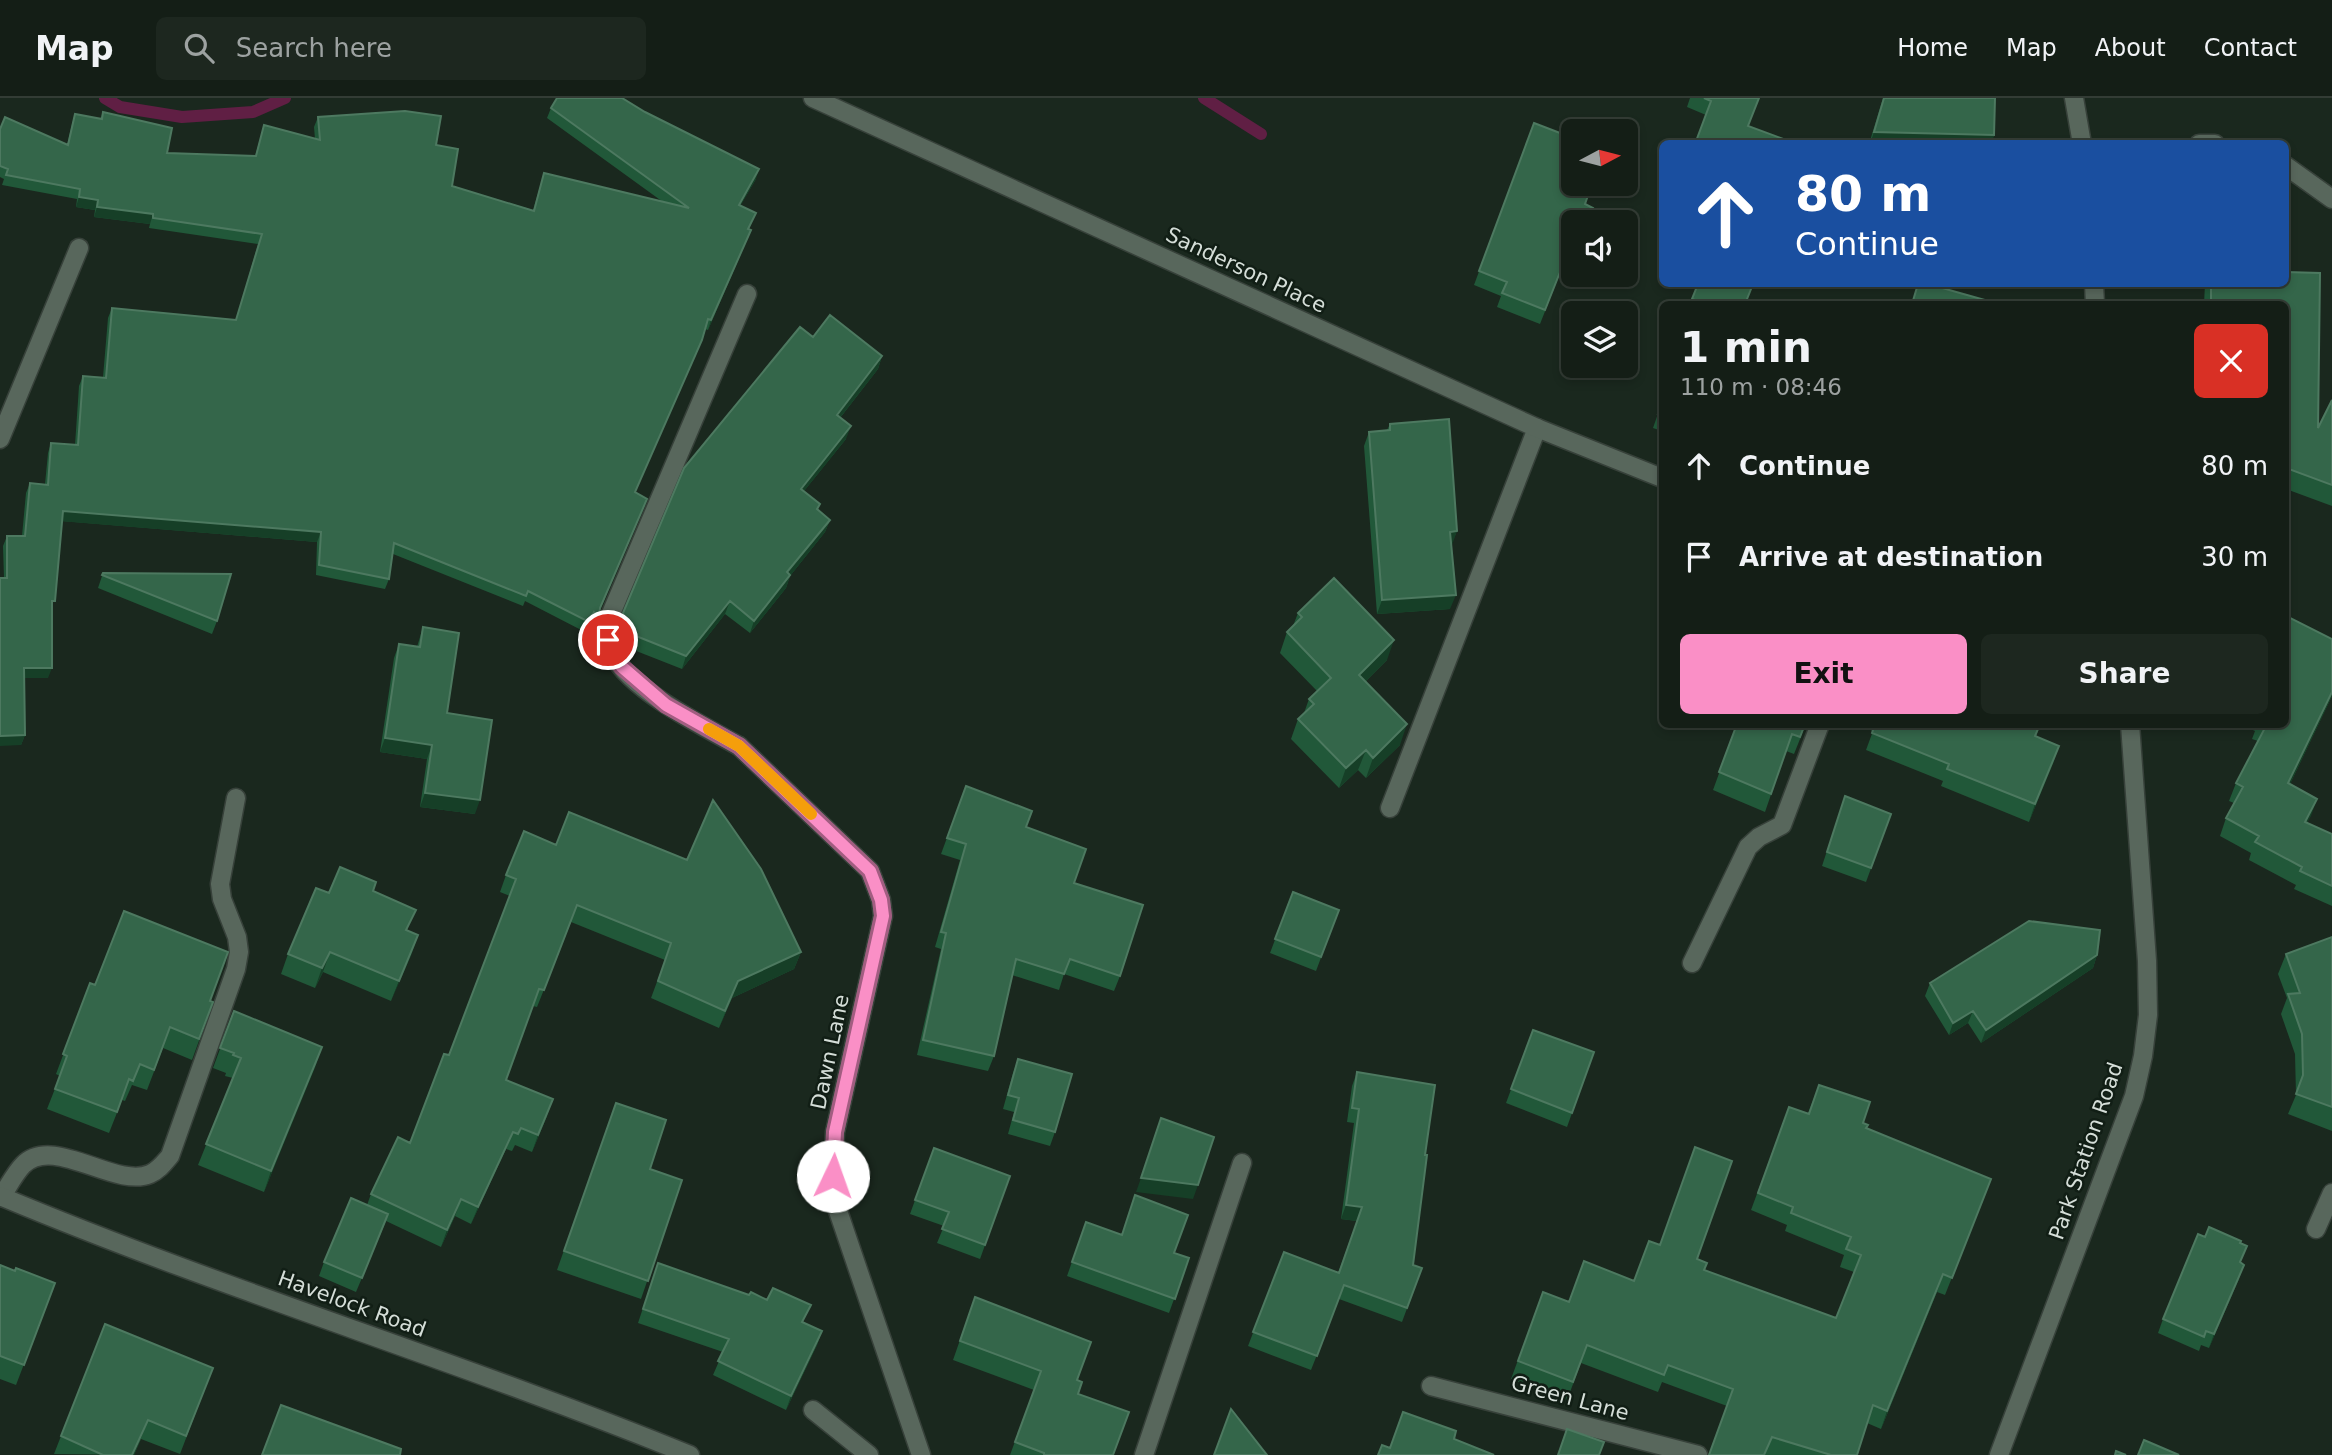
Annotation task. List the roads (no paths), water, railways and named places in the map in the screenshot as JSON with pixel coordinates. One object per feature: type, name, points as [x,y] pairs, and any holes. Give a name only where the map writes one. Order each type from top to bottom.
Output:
[{"type":"street","name":"Sanderson Place","points":[[813,98],[1537,428],[1659,477]]},
{"type":"street","points":[[2074,98],[2081,140]]},
{"type":"street","points":[[2289,168],[2332,199]]},
{"type":"street","points":[[0,439],[79,248]]},
{"type":"street","name":"Dawn Lane","points":[[747,294],[607,623],[608,640],[622,667],[666,705],[739,746],[870,871],[881,900],[883,916],[835,1132],[835,1202],[921,1455]]},
{"type":"street","points":[[1390,808],[1537,428]]},
{"type":"street","points":[[1692,963],[1748,847],[1759,837],[1782,825],[1818,728]]},
{"type":"street","name":"Park Station Road","points":[[1999,1455],[2134,1096],[2143,1056],[2148,1015],[2147,961],[2130,728]]},
{"type":"street","points":[[1,1196],[24,1164],[33,1158],[56,1156],[132,1178],[154,1172],[170,1156],[236,969],[239,952],[237,937],[222,898],[220,884],[236,798]]},
{"type":"street","points":[[1144,1455],[1242,1163]]},
{"type":"street","points":[[2316,1229],[2332,1193]]},
{"type":"street","name":"Havelock Road","points":[[1,1196],[109,1241],[581,1410],[690,1455]]},
{"type":"street","name":"Green Lane","points":[[1431,1386],[1698,1455]]},
{"type":"street","points":[[813,1410],[869,1455]]},
{"type":"waterway","points":[[105,98],[120,107],[182,117],[253,112],[285,98]]},
{"type":"waterway","points":[[1204,98],[1261,134]]}]
